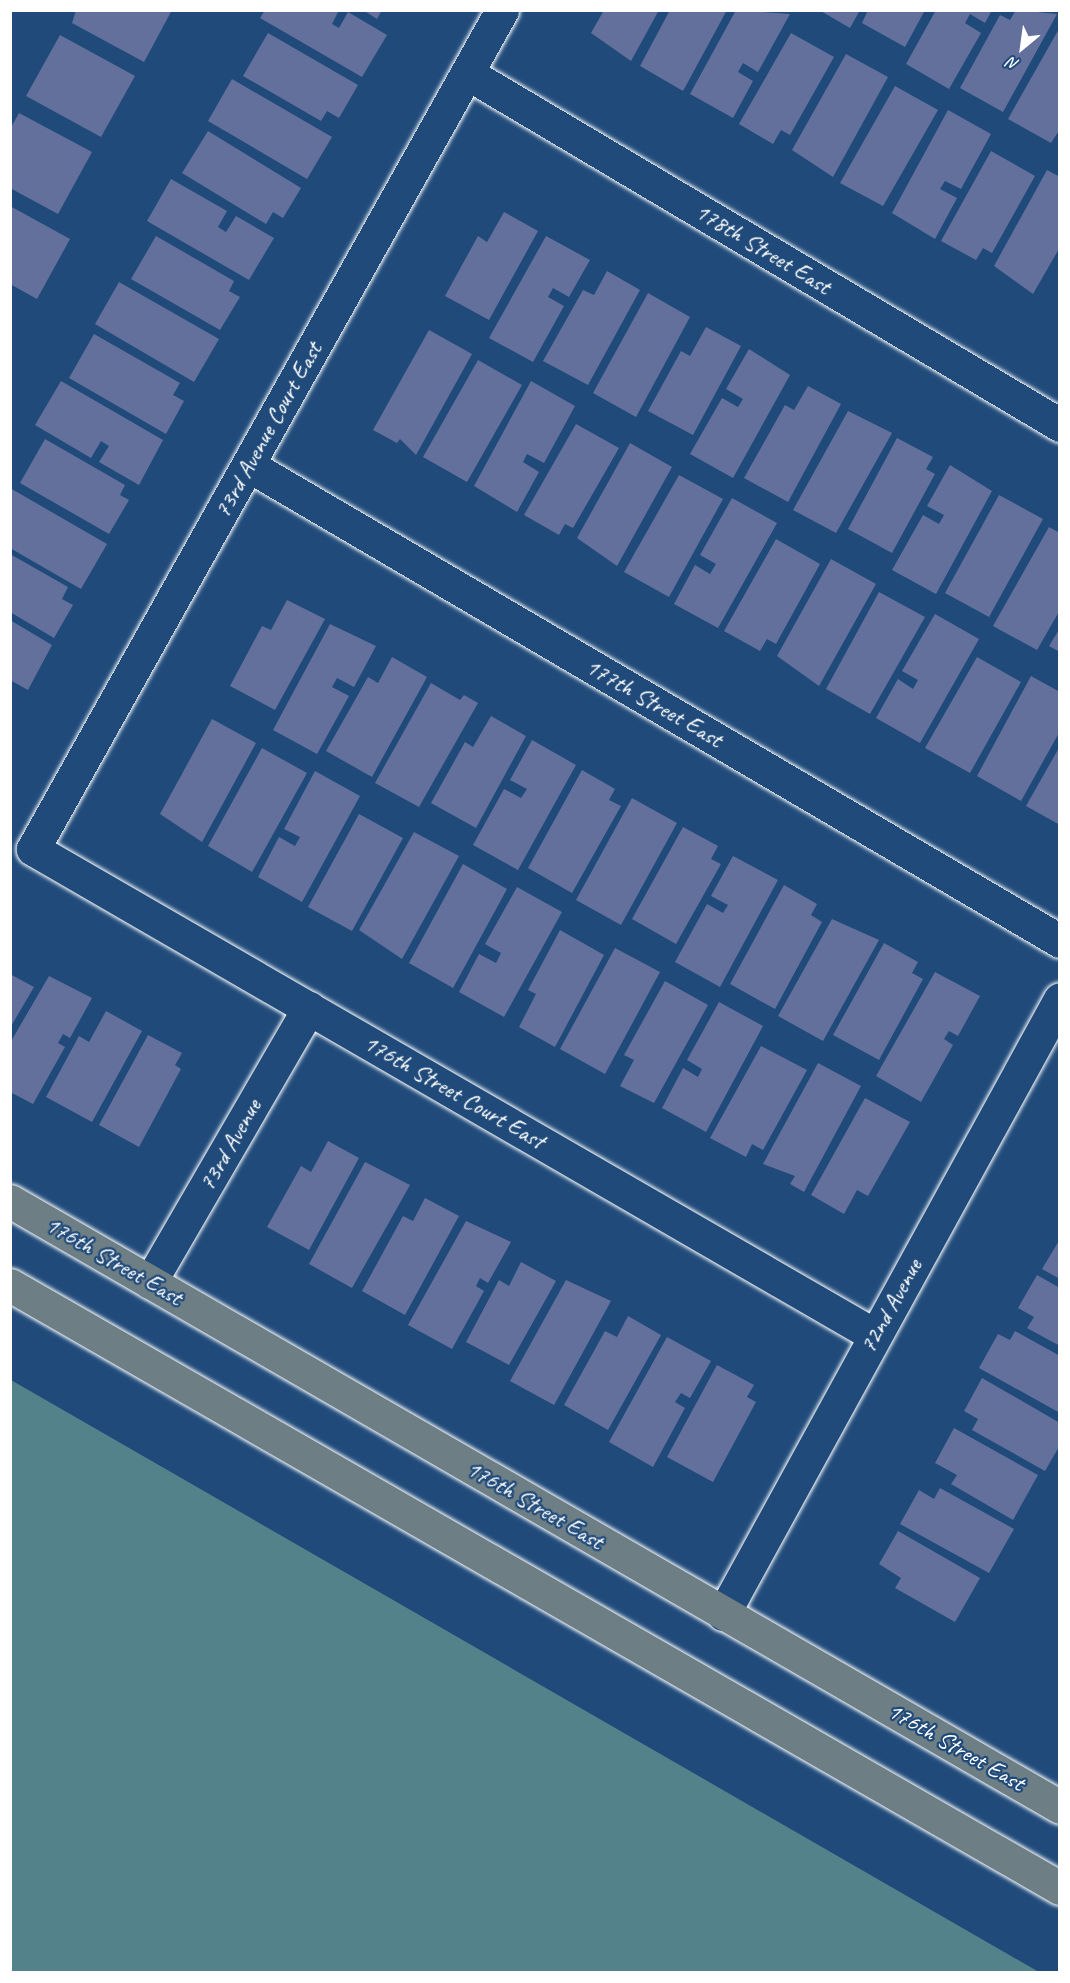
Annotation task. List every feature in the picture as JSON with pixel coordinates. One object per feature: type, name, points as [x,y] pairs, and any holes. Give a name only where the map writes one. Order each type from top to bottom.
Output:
[{"type":"main road","name":"176th Street East","points":[[10,1201],[1059,1807]]},
{"type":"main road","points":[[10,1285],[1059,1888]]},
{"type":"street","name":"73rd Avenue Court East","points":[[22,850],[248,465],[502,10]]},
{"type":"street","name":"178th Street East","points":[[467,73],[1059,425]]},
{"type":"street","name":"177th Street East","points":[[248,465],[1059,941]]},
{"type":"street","name":"176th Street Court East","points":[[22,850],[309,1008],[874,1335]]},
{"type":"street","name":"72nd Avenue","points":[[723,1614],[1059,999]]},
{"type":"street","name":"73rd Avenue","points":[[150,1282],[309,1008]]},
{"type":"green space","points":[[11,1380],[1039,1972],[11,1972]]},
{"type":"building","points":[[76,10],[172,10],[144,62],[72,23]]},
{"type":"building","points":[[265,10],[339,10],[332,24],[339,28],[348,12],[387,35],[362,77],[260,18]]},
{"type":"building","points":[[363,10],[382,10],[377,19]]},
{"type":"building","points":[[604,10],[659,10],[631,61],[591,33]]},
{"type":"building","points":[[670,10],[727,10],[683,91],[640,66]]},
{"type":"building","points":[[736,10],[790,14],[758,72],[743,63],[738,72],[753,81],[733,118],[690,94]]},
{"type":"building","points":[[819,10],[860,10],[850,28]]},
{"type":"building","points":[[868,10],[925,10],[905,47],[862,23]]},
{"type":"building","points":[[936,10],[992,10],[985,23],[970,14],[965,23],[981,33],[949,89],[906,64]]},
{"type":"building","points":[[1016,10],[1057,14],[1003,112],[960,88],[1000,15],[1010,20]]},
{"type":"building","points":[[1060,27],[1060,129],[1051,143],[1008,119]]},
{"type":"building","points":[[268,33],[358,85],[339,118],[327,111],[321,121],[243,76]]},
{"type":"building","points":[[791,33],[834,57],[790,135],[781,130],[773,144],[739,124]]},
{"type":"building","points":[[60,35],[135,76],[101,137],[26,96]]},
{"type":"building","points":[[846,54],[888,77],[833,177],[792,150]]},
{"type":"building","points":[[232,79],[332,137],[307,179],[208,121]]},
{"type":"building","points":[[895,86],[938,110],[883,206],[840,183]]},
{"type":"building","points":[[948,110],[991,134],[961,189],[945,181],[940,189],[957,198],[935,239],[892,213]]},
{"type":"building","points":[[19,113],[92,152],[58,214],[10,188],[10,129]]},
{"type":"building","points":[[208,131],[301,188],[283,218],[273,212],[266,224],[182,173]]},
{"type":"building","points":[[991,151],[1035,176],[992,253],[983,248],[976,260],[941,241]]},
{"type":"building","points":[[1047,170],[1060,177],[1060,247],[1033,294],[994,266]]},
{"type":"building","points":[[171,179],[227,211],[218,227],[226,232],[236,216],[274,238],[249,280],[147,221]]},
{"type":"building","points":[[10,206],[70,239],[37,299],[10,284]]},
{"type":"building","points":[[504,212],[538,231],[489,320],[445,296],[478,236],[487,242]]},
{"type":"building","points":[[156,236],[234,281],[229,291],[240,297],[220,330],[131,279]]},
{"type":"building","points":[[546,236],[590,260],[569,297],[553,288],[548,297],[564,306],[533,362],[489,338]]},
{"type":"building","points":[[607,271],[640,290],[588,385],[543,361],[583,290],[594,295]]},
{"type":"building","points":[[119,282],[219,339],[194,382],[95,324]]},
{"type":"building","points":[[648,293],[690,317],[636,417],[593,393]]},
{"type":"building","points":[[706,327],[741,346],[693,435],[648,411],[681,351],[690,356]]},
{"type":"building","points":[[429,330],[472,354],[416,455],[400,439],[397,443],[373,430]]},
{"type":"building","points":[[94,334],[180,383],[173,395],[184,401],[166,434],[69,378]]},
{"type":"building","points":[[749,349],[790,375],[733,478],[690,454],[722,398],[738,407],[743,399],[726,389]]},
{"type":"building","points":[[478,360],[522,385],[467,482],[423,457]]},
{"type":"building","points":[[61,381],[163,440],[139,485],[99,462],[109,446],[101,441],[91,458],[35,425]]},
{"type":"building","points":[[531,381],[575,406],[544,463],[527,454],[523,462],[539,472],[517,512],[474,486]]},
{"type":"building","points":[[808,386],[841,404],[788,502],[744,478],[785,405],[794,410]]},
{"type":"building","points":[[848,411],[892,433],[836,533],[793,510]]},
{"type":"building","points":[[576,424],[619,448],[573,528],[565,524],[559,535],[524,515]]},
{"type":"building","points":[[897,438],[933,457],[926,469],[935,474],[892,553],[848,529]]},
{"type":"building","points":[[45,439],[125,485],[120,495],[129,500],[109,534],[20,483]]},
{"type":"building","points":[[630,443],[672,467],[617,566],[577,538]]},
{"type":"building","points":[[950,465],[992,491],[936,594],[892,570],[923,515],[939,524],[944,515],[927,506]]},
{"type":"building","points":[[679,475],[723,499],[669,597],[624,572]]},
{"type":"building","points":[[10,488],[107,544],[81,589],[10,548]]},
{"type":"building","points":[[999,495],[1043,519],[989,617],[945,593]]},
{"type":"building","points":[[732,498],[777,523],[718,628],[674,604],[695,565],[710,574],[716,564],[700,555]]},
{"type":"building","points":[[1049,527],[1060,533],[1060,610],[1037,650],[993,626]]},
{"type":"building","points":[[776,539],[820,564],[776,644],[767,639],[760,651],[724,631]]},
{"type":"building","points":[[10,554],[68,587],[62,599],[73,605],[54,638],[10,612]]},
{"type":"building","points":[[831,559],[876,584],[819,686],[777,656]]},
{"type":"building","points":[[879,592],[925,617],[870,714],[826,689]]},
{"type":"building","points":[[287,600],[325,619],[275,710],[230,686],[262,626],[271,630]]},
{"type":"building","points":[[935,614],[979,639],[920,743],[876,718],[898,679],[913,689],[918,680],[902,671]]},
{"type":"building","points":[[10,620],[52,645],[28,690],[10,680]]},
{"type":"building","points":[[330,624],[376,646],[354,687],[337,678],[332,687],[349,696],[317,754],[273,730]]},
{"type":"building","points":[[1060,628],[1060,652],[1049,646]]},
{"type":"building","points":[[392,657],[427,677],[372,777],[326,751],[368,677],[378,683]]},
{"type":"building","points":[[977,657],[1021,682],[970,773],[925,748]]},
{"type":"building","points":[[1031,676],[1060,692],[1060,731],[1021,801],[977,776]]},
{"type":"building","points":[[431,683],[460,700],[464,695],[478,703],[419,807],[375,783]]},
{"type":"building","points":[[491,716],[526,736],[476,828],[431,803],[465,742],[473,747]]},
{"type":"building","points":[[212,719],[256,743],[202,842],[160,814]]},
{"type":"building","points":[[532,740],[576,765],[518,870],[473,845],[504,789],[521,798],[527,789],[510,780]]},
{"type":"building","points":[[1060,746],[1060,825],[1026,806]]},
{"type":"building","points":[[262,748],[307,773],[252,872],[208,846]]},
{"type":"building","points":[[582,770],[615,789],[609,800],[621,806],[572,893],[528,868]]},
{"type":"building","points":[[315,771],[360,796],[302,902],[258,877],[279,837],[295,846],[300,837],[284,829]]},
{"type":"building","points":[[632,798],[677,823],[621,925],[576,900]]},
{"type":"building","points":[[359,814],[403,838],[352,931],[308,907]]},
{"type":"building","points":[[683,827],[718,846],[711,859],[721,864],[676,944],[632,919]]},
{"type":"building","points":[[414,832],[459,856],[402,959],[359,930]]},
{"type":"building","points":[[733,856],[778,880],[720,987],[675,962],[707,904],[723,913],[728,905],[711,896]]},
{"type":"building","points":[[463,864],[507,889],[453,988],[409,963]]},
{"type":"building","points":[[784,885],[817,904],[811,915],[822,922],[775,1009],[730,984]]},
{"type":"building","points":[[517,887],[562,912],[504,1017],[459,992],[479,954],[496,963],[501,953],[485,944]]},
{"type":"building","points":[[832,919],[879,940],[823,1041],[778,1016]]},
{"type":"building","points":[[560,930],[604,955],[555,1047],[519,1027],[536,994],[528,990]]},
{"type":"building","points":[[884,943],[918,962],[912,973],[923,979],[879,1060],[833,1035]]},
{"type":"building","points":[[615,948],[660,972],[605,1074],[560,1049]]},
{"type":"building","points":[[935,972],[980,996],[958,1036],[949,1031],[944,1039],[953,1045],[921,1102],[876,1076]]},
{"type":"building","points":[[10,974],[34,987],[10,1028]]},
{"type":"building","points":[[49,976],[92,998],[70,1038],[63,1034],[58,1043],[65,1047],[33,1104],[10,1092],[10,1043]]},
{"type":"building","points":[[665,981],[708,1005],[654,1103],[620,1086],[634,1060],[624,1055]]},
{"type":"building","points":[[719,1002],[763,1026],[706,1132],[662,1108],[683,1068],[698,1077],[702,1069],[687,1060]]},
{"type":"building","points":[[106,1011],[142,1031],[92,1122],[46,1097],[79,1036],[89,1042]]},
{"type":"building","points":[[148,1035],[182,1053],[175,1065],[181,1069],[139,1147],[99,1125]]},
{"type":"building","points":[[761,1046],[807,1070],[763,1150],[752,1144],[746,1157],[710,1138]]},
{"type":"building","points":[[818,1063],[861,1086],[804,1192],[790,1184],[795,1176],[763,1164]]},
{"type":"building","points":[[865,1098],[910,1122],[868,1196],[857,1190],[844,1214],[811,1195]]},
{"type":"building","points":[[328,1141],[359,1158],[309,1250],[267,1227],[301,1166],[311,1172]]},
{"type":"building","points":[[365,1162],[410,1185],[352,1288],[309,1264]]},
{"type":"building","points":[[425,1198],[459,1216],[405,1315],[362,1291],[403,1216],[413,1221]]},
{"type":"building","points":[[466,1221],[511,1242],[488,1283],[480,1278],[476,1286],[484,1291],[452,1349],[408,1325]]},
{"type":"building","points":[[1060,1239],[1060,1279],[1042,1269]]},
{"type":"building","points":[[521,1262],[556,1281],[509,1365],[466,1342],[499,1280],[509,1286]]},
{"type":"building","points":[[1037,1275],[1060,1288],[1060,1346],[1027,1328],[1034,1317],[1018,1308]]},
{"type":"building","points":[[566,1280],[611,1301],[554,1405],[510,1381]]},
{"type":"building","points":[[628,1316],[661,1335],[608,1430],[564,1405],[605,1331],[617,1337]]},
{"type":"building","points":[[1015,1331],[1060,1356],[1060,1413],[979,1368],[998,1334],[1010,1340]]},
{"type":"building","points":[[667,1337],[711,1361],[690,1398],[681,1393],[675,1402],[685,1408],[653,1467],[609,1442]]},
{"type":"building","points":[[717,1365],[754,1385],[747,1397],[756,1402],[713,1482],[667,1457]]},
{"type":"building","points":[[982,1378],[1060,1423],[1060,1445],[1045,1471],[972,1430],[978,1419],[964,1411]]},
{"type":"building","points":[[954,1428],[1038,1475],[1013,1520],[951,1484],[957,1475],[935,1463]]},
{"type":"building","points":[[940,1488],[1014,1529],[989,1573],[900,1524],[919,1490],[934,1499]]},
{"type":"building","points":[[898,1531],[980,1578],[955,1622],[895,1588],[901,1578],[879,1564]]}]
